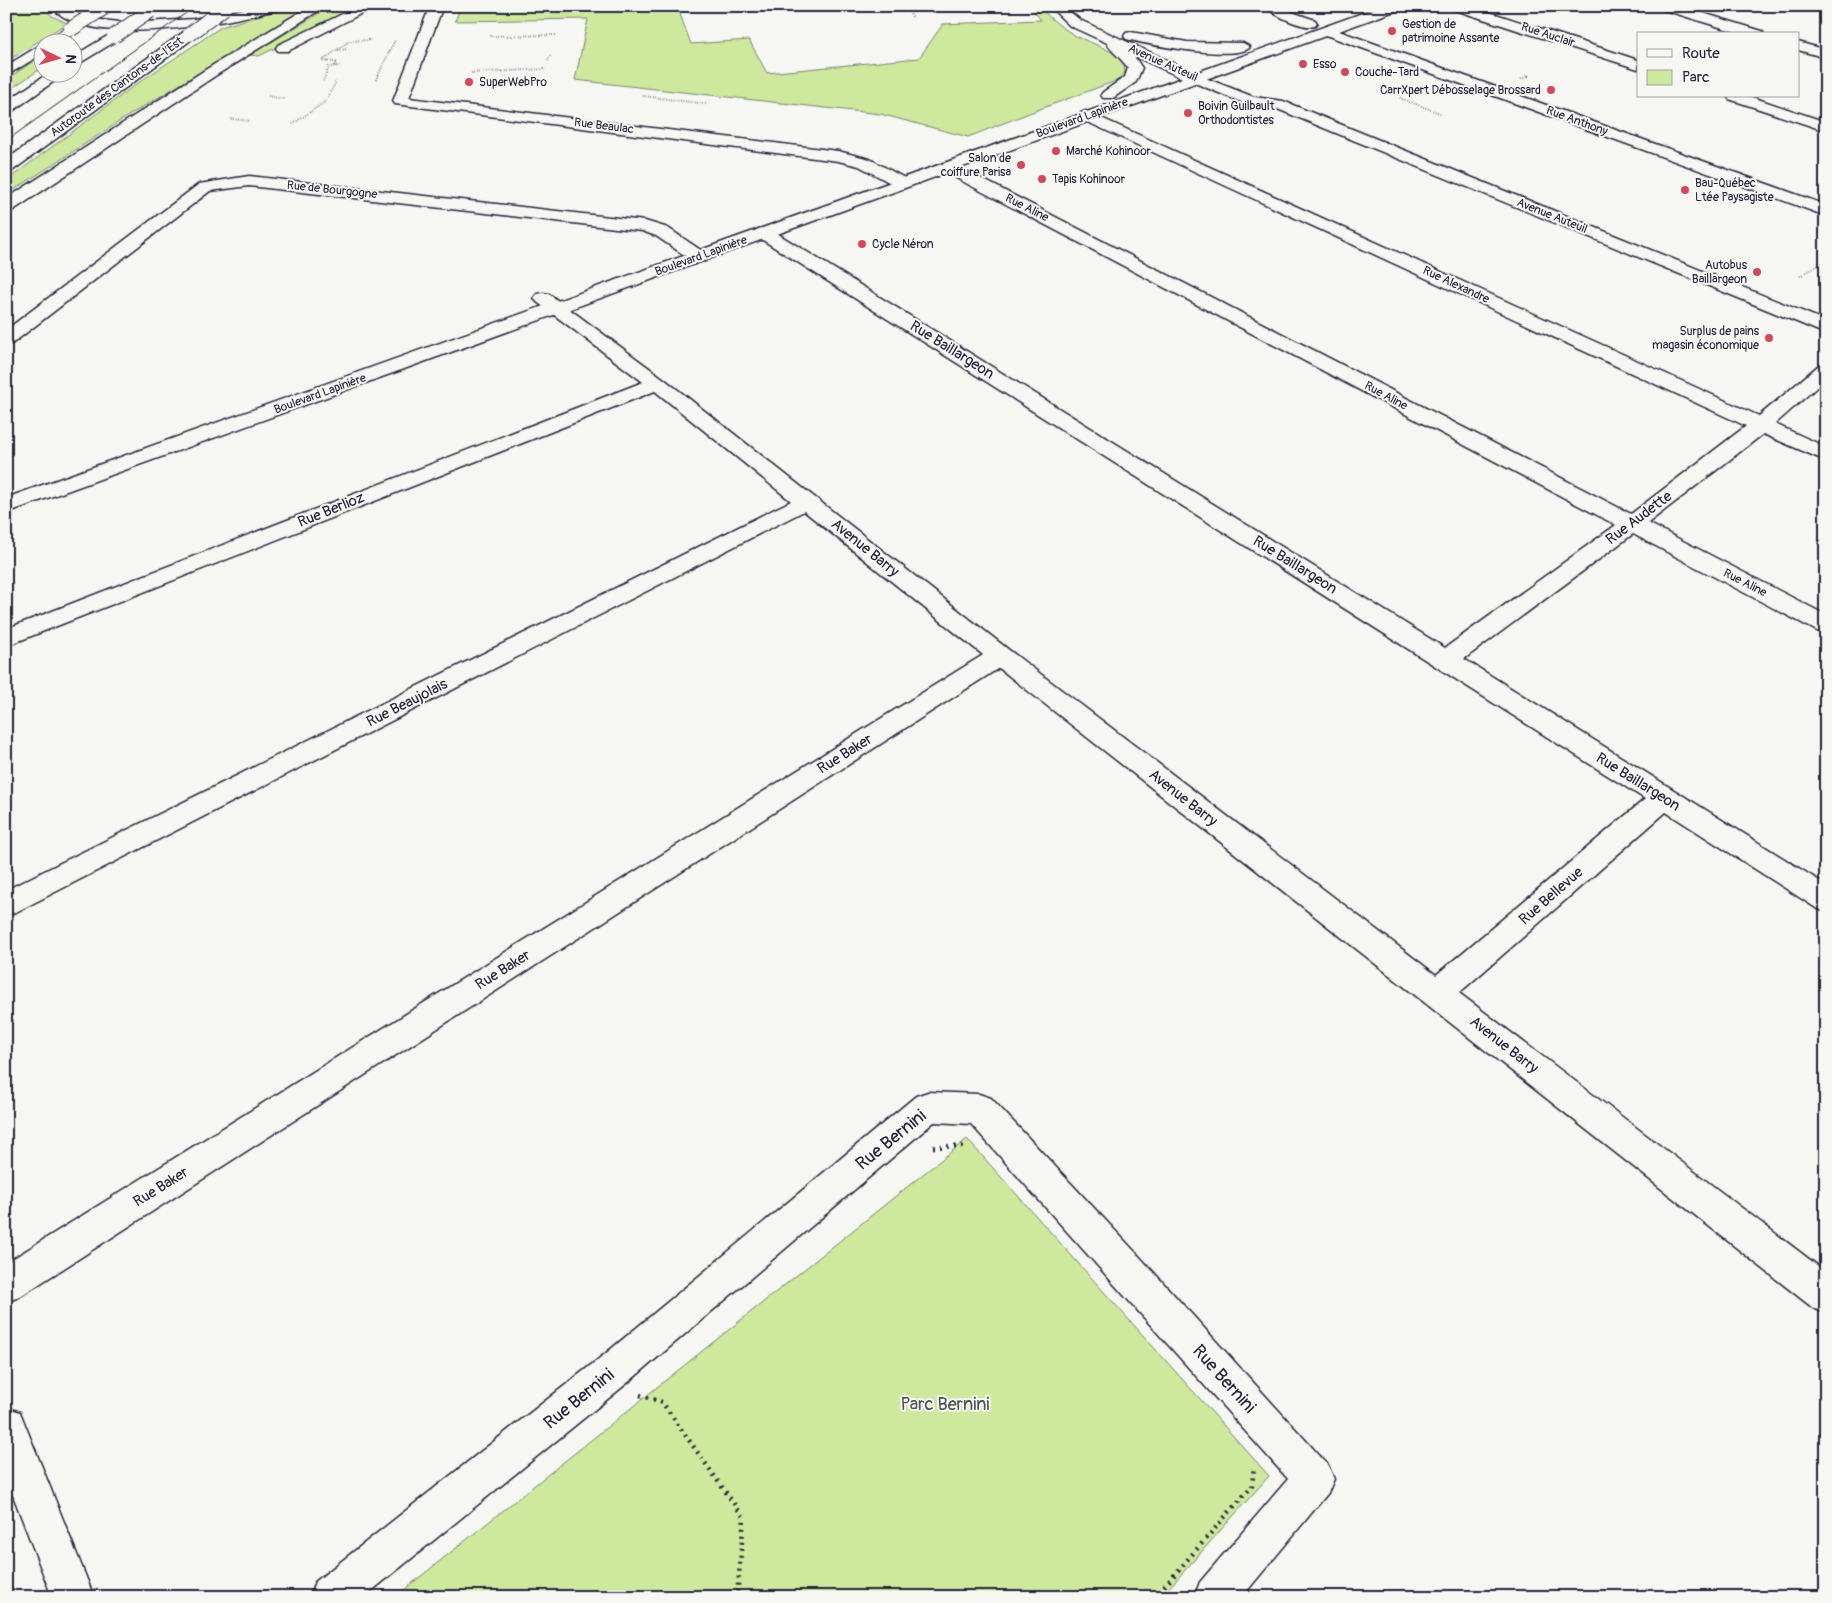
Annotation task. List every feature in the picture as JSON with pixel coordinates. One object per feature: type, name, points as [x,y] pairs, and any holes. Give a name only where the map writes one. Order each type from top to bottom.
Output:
[{"type":"main road","points":[[57,6],[68,14],[81,19],[113,25],[147,27],[209,22],[274,6]]},
{"type":"main road","points":[[6,207],[219,67],[320,6]]},
{"type":"main road","points":[[272,54],[370,6]]},
{"type":"main road","name":"Rue Beaulac","points":[[437,6],[400,101],[838,156],[859,160],[902,183]]},
{"type":"main road","name":"Avenue Auteuil","points":[[1055,6],[1075,23],[1174,70],[1251,101],[1278,104],[1826,328]]},
{"type":"main road","points":[[1271,6],[1284,14],[1310,23]]},
{"type":"main road","name":"Boulevard Lapinière","points":[[6,506],[550,303],[684,246],[1108,95],[1196,61],[1243,47],[1357,6]]},
{"type":"main road","name":"Boulevard Lapinière","points":[[6,488],[550,303],[699,257],[1395,6]]},
{"type":"main road","name":"Rue Auclair","points":[[1457,6],[1637,65]]},
{"type":"main road","points":[[1666,6],[1750,32]]},
{"type":"main road","points":[[66,32],[105,7]]},
{"type":"main road","name":"Autoroute des Cantons-de-l'Est","points":[[6,168],[226,7]]},
{"type":"main road","points":[[82,57],[153,8]]},
{"type":"main road","name":"Avenue Auteuil","points":[[1116,28],[1131,36],[1235,77]]},
{"type":"main road","name":"Rue Anthony","points":[[1328,31],[1826,211]]},
{"type":"main road","points":[[1102,36],[1125,53],[1135,68],[1131,79],[1108,95]]},
{"type":"main road","points":[[1131,36],[1188,47],[1243,47]]},
{"type":"main road","points":[[1800,47],[1826,54]]},
{"type":"main road","points":[[6,72],[32,55]]},
{"type":"main road","points":[[126,129],[255,62]]},
{"type":"main road","points":[[6,109],[45,82]]},
{"type":"main road","name":"Avenue Auteuil","points":[[1256,86],[1272,92],[1278,104]]},
{"type":"main road","points":[[1740,98],[1826,127]]},
{"type":"main road","name":"Rue Alexandre","points":[[1086,116],[1826,455]]},
{"type":"main road","name":"Rue Aline","points":[[947,167],[1826,625]]},
{"type":"main road","name":"Rue de Bourgogne","points":[[6,339],[205,187],[249,181],[645,226],[658,230],[699,257]]},
{"type":"main road","name":"Rue Baillargeon","points":[[764,233],[1826,900]]},
{"type":"main road","name":"Avenue Barry","points":[[550,303],[656,383],[1000,656],[1826,1295]]},
{"type":"main road","name":"Rue Audette","points":[[1446,660],[1632,524],[1761,425],[1826,369]]},
{"type":"main road","name":"Rue Berlioz","points":[[6,638],[656,383]]},
{"type":"main road","name":"Rue Beaujolais","points":[[6,904],[807,502]]},
{"type":"main road","name":"Rue Baker","points":[[6,1284],[1000,656]]},
{"type":"main road","name":"Rue Bellevue","points":[[1437,993],[1664,798]]},
{"type":"main road","name":"Rue Bernini","points":[[330,1597],[634,1383],[928,1107],[979,1109],[1126,1268],[1314,1479],[1215,1597]]},
{"type":"main road","points":[[6,1426],[73,1597]]},
{"type":"path","points":[[802,7],[809,6]]},
{"type":"path","points":[[906,8],[913,18]]},
{"type":"path","points":[[490,36],[556,35]]},
{"type":"path","points":[[335,66],[337,62],[322,60],[349,41],[371,40]]},
{"type":"path","points":[[376,80],[395,40]]},
{"type":"path","points":[[338,50],[347,49]]},
{"type":"path","points":[[548,61],[551,54]]},
{"type":"path","points":[[323,81],[329,66],[339,66]]},
{"type":"path","points":[[471,73],[546,69]]},
{"type":"path","points":[[293,124],[326,101],[336,81]]},
{"type":"path","points":[[268,96],[284,99]]},
{"type":"path","points":[[643,96],[706,104]]},
{"type":"path","points":[[1400,98],[1442,114]]},
{"type":"path","points":[[231,119],[250,121]]},
{"type":"path","points":[[1800,276],[1826,261]]},
{"type":"path","name":"Rue Bernini","points":[[927,1152],[934,1146],[966,1146],[972,1153]]},
{"type":"path","points":[[634,1383],[662,1402],[744,1518],[737,1597]]},
{"type":"path","points":[[1155,1597],[1252,1486],[1254,1463]]},
{"type":"green space","points":[[6,6],[41,6],[52,16],[67,23],[53,32],[32,32],[32,45],[6,62]]},
{"type":"green space","points":[[291,6],[310,6],[131,114],[6,195],[6,181],[138,83],[221,27]]},
{"type":"green space","points":[[331,6],[362,6],[259,56],[250,55]]},
{"type":"green space","points":[[461,6],[677,6],[691,44],[749,40],[767,73],[919,58],[943,24],[1041,20],[1034,11],[1041,8],[1055,22],[1071,33],[1112,52],[1123,64],[1125,72],[1118,80],[968,137],[880,114],[575,80],[588,19],[455,21]]},
{"type":"green space","points":[[32,62],[32,75],[6,92],[6,80]]},
{"type":"green space","name":"Parc Bernini","points":[[967,1139],[1269,1476],[1161,1597],[395,1597]]},
{"type":"tram line","points":[[6,141],[196,6]]},
{"type":"place","name":"Gestion de patrimoine Assante","points":[[1392,31]]},
{"type":"place","name":"Esso","points":[[1303,64]]},
{"type":"place","name":"Couche-Tard","points":[[1345,72]]},
{"type":"place","name":"SuperWebPro","points":[[469,82]]},
{"type":"place","name":"CarrXpert Débosselage Brossard","points":[[1551,90]]},
{"type":"place","name":"Boivin Guilbault Orthodontistes","points":[[1188,113]]},
{"type":"place","name":"Marché Kohinoor","points":[[1056,151]]},
{"type":"place","name":"Salon de coiffure Parisa","points":[[1021,165]]},
{"type":"place","name":"Tapis Kohinoor","points":[[1042,179]]},
{"type":"place","name":"Bau-Québec Ltée Paysagiste","points":[[1685,190]]},
{"type":"place","name":"Cycle Néron","points":[[862,244]]},
{"type":"place","name":"Autobus Baillargeon","points":[[1757,272]]},
{"type":"place","name":"Surplus de pains magasin économique","points":[[1769,338]]}]
